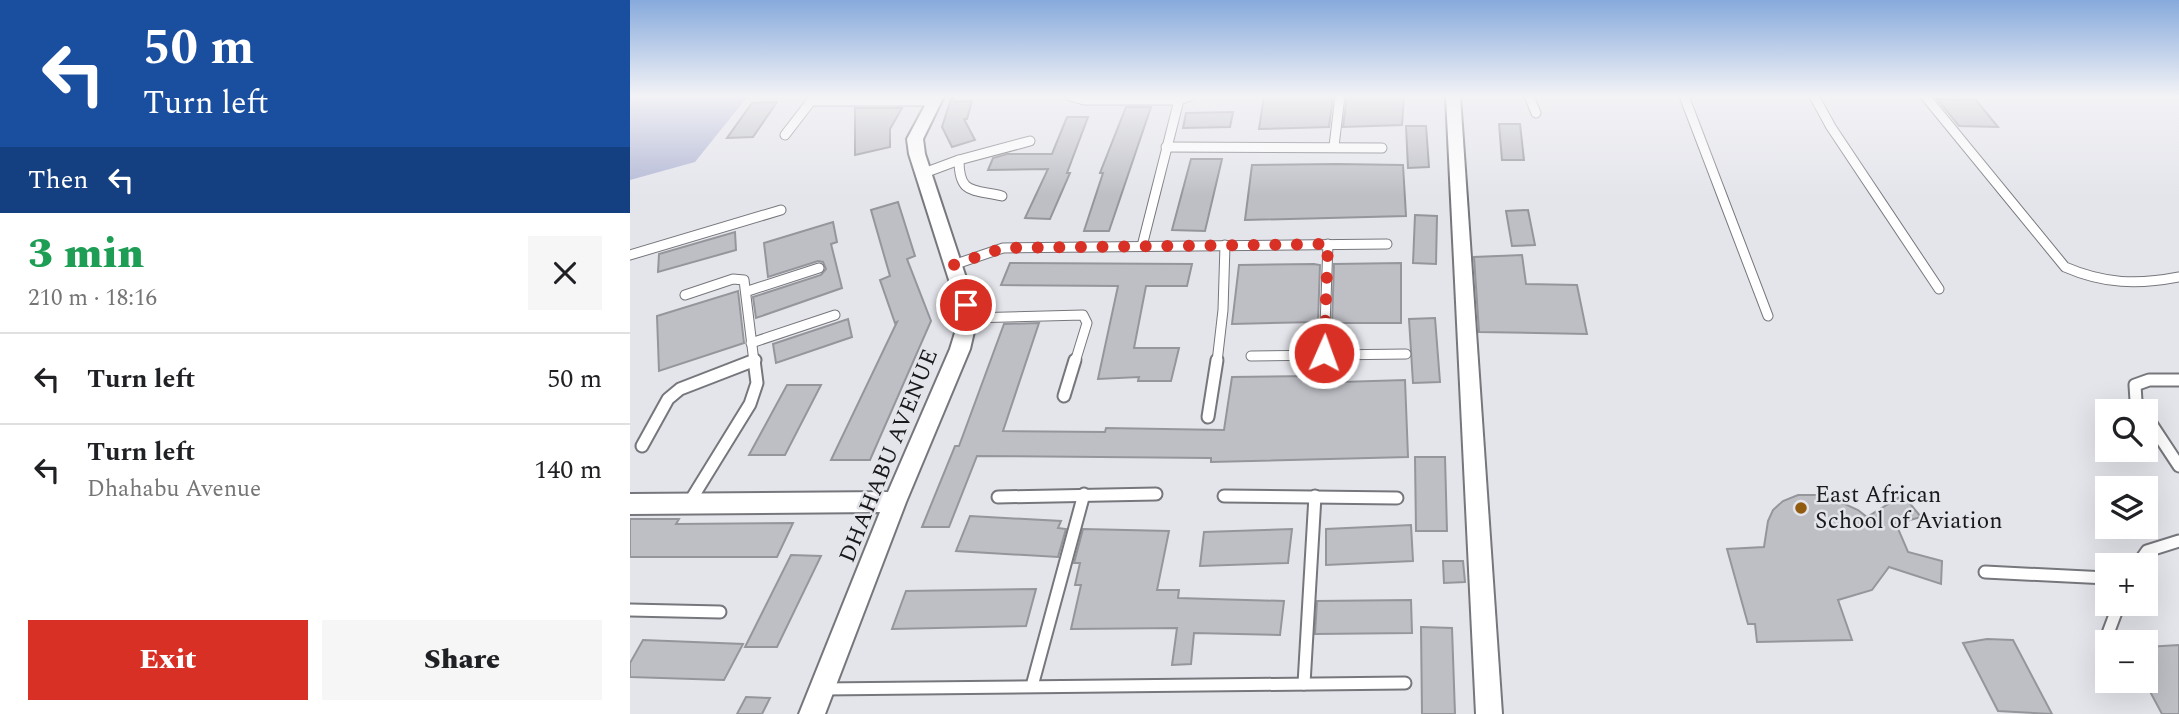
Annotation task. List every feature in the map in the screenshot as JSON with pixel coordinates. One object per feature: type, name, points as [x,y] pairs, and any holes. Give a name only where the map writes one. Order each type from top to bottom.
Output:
[{"type":"street","points":[[920,129],[915,139],[917,154],[968,318]]},
{"type":"street","points":[[1455,129],[1489,714]]},
{"type":"street","name":"DHAHABU AVENUE","points":[[812,714],[895,502],[960,349],[968,318]]},
{"type":"street","points":[[630,504],[895,502]]},
{"type":"lane","points":[[785,135],[789,129]]},
{"type":"lane","points":[[1142,246],[1171,129]]},
{"type":"lane","points":[[1334,146],[1336,129]]},
{"type":"lane","points":[[1697,129],[1768,316]]},
{"type":"lane","points":[[1833,129],[1939,289]]},
{"type":"lane","points":[[1952,129],[2065,267],[2089,278],[2127,285],[2149,284],[2179,276]]},
{"type":"lane","points":[[924,173],[958,160],[1030,141]]},
{"type":"lane","points":[[1166,147],[1382,148]]},
{"type":"lane","points":[[958,160],[959,178],[966,187],[1002,196]]},
{"type":"lane","points":[[630,255],[781,210]]},
{"type":"lane","points":[[1324,353],[1328,244]]},
{"type":"lane","points":[[953,265],[1003,248],[1387,244]]},
{"type":"lane","points":[[1208,417],[1226,298],[1225,246]]},
{"type":"lane","points":[[748,291],[820,268]]},
{"type":"lane","points":[[685,295],[740,278],[744,280],[748,291],[757,383],[750,404],[689,503]]},
{"type":"lane","points":[[751,343],[835,315]]},
{"type":"lane","points":[[968,318],[1083,315],[1087,323],[1064,396]]},
{"type":"lane","points":[[1251,356],[1406,354]]},
{"type":"lane","points":[[642,446],[668,399],[680,389],[755,360]]},
{"type":"lane","points":[[2136,399],[2135,385],[2149,380],[2179,380]]},
{"type":"lane","points":[[2158,434],[2179,466]]},
{"type":"lane","points":[[998,497],[1156,494]]},
{"type":"lane","points":[[1032,686],[1084,495]]},
{"type":"lane","points":[[1224,496],[1397,498]]},
{"type":"lane","points":[[1304,684],[1315,496]]},
{"type":"lane","points":[[2146,553],[2179,541]]},
{"type":"lane","points":[[1985,572],[2095,577]]},
{"type":"lane","points":[[630,610],[720,612]]},
{"type":"lane","points":[[822,689],[1405,683]]},
{"type":"shaded area","points":[[630,129],[721,129],[695,162],[630,180]]},
{"type":"building","points":[[733,129],[758,129],[753,137],[727,138]]},
{"type":"building","points":[[855,129],[890,129],[890,147],[855,155]]},
{"type":"building","points":[[943,129],[969,129],[975,140],[952,147]]},
{"type":"building","points":[[1062,129],[1083,129],[1067,173],[1070,173],[1050,219],[1025,218],[1048,169],[988,170],[993,158],[1007,154],[1052,154]]},
{"type":"building","points":[[1117,129],[1143,129],[1109,231],[1084,231],[1103,173],[1100,173]]},
{"type":"building","points":[[1406,129],[1426,129],[1429,167],[1408,168]]},
{"type":"building","points":[[1499,129],[1521,129],[1524,160],[1502,160]]},
{"type":"building","points":[[1191,159],[1222,159],[1205,231],[1172,230]]},
{"type":"building","points":[[1252,165],[1403,165],[1406,216],[1245,220]]},
{"type":"building","points":[[898,202],[915,256],[907,259],[931,321],[870,460],[831,460],[897,322],[895,323],[880,280],[890,276],[871,210]]},
{"type":"building","points":[[1528,210],[1535,245],[1512,246],[1506,211]]},
{"type":"building","points":[[1415,215],[1437,216],[1436,264],[1413,263]]},
{"type":"building","points":[[833,222],[837,242],[831,244],[842,288],[756,318],[753,297],[821,275],[826,269],[823,262],[818,261],[768,277],[764,243]]},
{"type":"building","points":[[735,232],[736,250],[658,272],[659,254]]},
{"type":"building","points":[[1522,255],[1526,284],[1577,285],[1587,334],[1479,332],[1474,257]]},
{"type":"building","points":[[1010,263],[1192,264],[1187,286],[1146,286],[1134,348],[1179,348],[1171,381],[1138,381],[1139,377],[1098,379],[1118,286],[1001,285]]},
{"type":"building","points":[[1401,263],[1401,323],[1332,323],[1334,264]]},
{"type":"building","points":[[1239,265],[1320,265],[1318,322],[1232,324]]},
{"type":"building","points":[[738,291],[744,343],[659,371],[657,316]]},
{"type":"building","points":[[1435,318],[1440,382],[1413,383],[1409,319]]},
{"type":"building","points":[[848,319],[852,337],[776,363],[773,344]]},
{"type":"building","points":[[1039,323],[1003,431],[1105,432],[1106,428],[1224,430],[1232,377],[1309,376],[1308,383],[1405,380],[1408,457],[1211,462],[1211,458],[977,456],[949,527],[922,527],[955,446],[959,446],[1004,324]]},
{"type":"building","points":[[787,385],[821,385],[785,455],[749,455]]},
{"type":"building","points":[[1415,457],[1445,457],[1447,531],[1416,531]]},
{"type":"building","points":[[1798,495],[1825,495],[1867,517],[1903,495],[1921,517],[1896,524],[1908,552],[1942,561],[1941,584],[1889,567],[1872,590],[1838,600],[1852,640],[1757,642],[1755,624],[1748,624],[1727,549],[1764,547],[1768,521],[1773,510],[1783,501]]},
{"type":"building","points":[[970,516],[1061,521],[1058,528],[1066,529],[1058,557],[956,551]]},
{"type":"building","points":[[630,519],[679,519],[676,524],[793,523],[777,557],[630,557]]},
{"type":"building","points":[[1411,525],[1413,561],[1326,565],[1326,529]]},
{"type":"building","points":[[1083,529],[1169,531],[1157,590],[1179,590],[1178,598],[1284,601],[1280,635],[1194,633],[1191,664],[1172,665],[1177,628],[1071,629],[1081,585],[1075,585],[1080,563],[1074,563]]},
{"type":"building","points":[[1292,529],[1288,563],[1200,566],[1204,532]]},
{"type":"building","points":[[791,555],[821,556],[777,647],[745,647]]},
{"type":"building","points":[[1443,561],[1463,561],[1465,582],[1444,583]]},
{"type":"building","points":[[1036,589],[1026,626],[892,629],[906,591]]},
{"type":"building","points":[[1411,600],[1412,633],[1315,634],[1317,601]]},
{"type":"building","points":[[1421,627],[1452,628],[1455,714],[1422,714]]},
{"type":"building","points":[[1987,639],[2013,640],[2052,714],[1998,711],[1963,643]]},
{"type":"building","points":[[643,640],[743,644],[724,680],[630,677],[630,663]]},
{"type":"building","points":[[2179,645],[2179,714],[2162,714],[2151,693],[2158,693],[2158,646]]},
{"type":"building","points":[[746,697],[770,698],[762,714],[737,714]]},
{"type":"place","name":"East African School of Aviation","points":[[1801,508]]},
{"type":"route","points":[[966,305],[953,265],[1003,248],[1328,244],[1324,353]]}]
